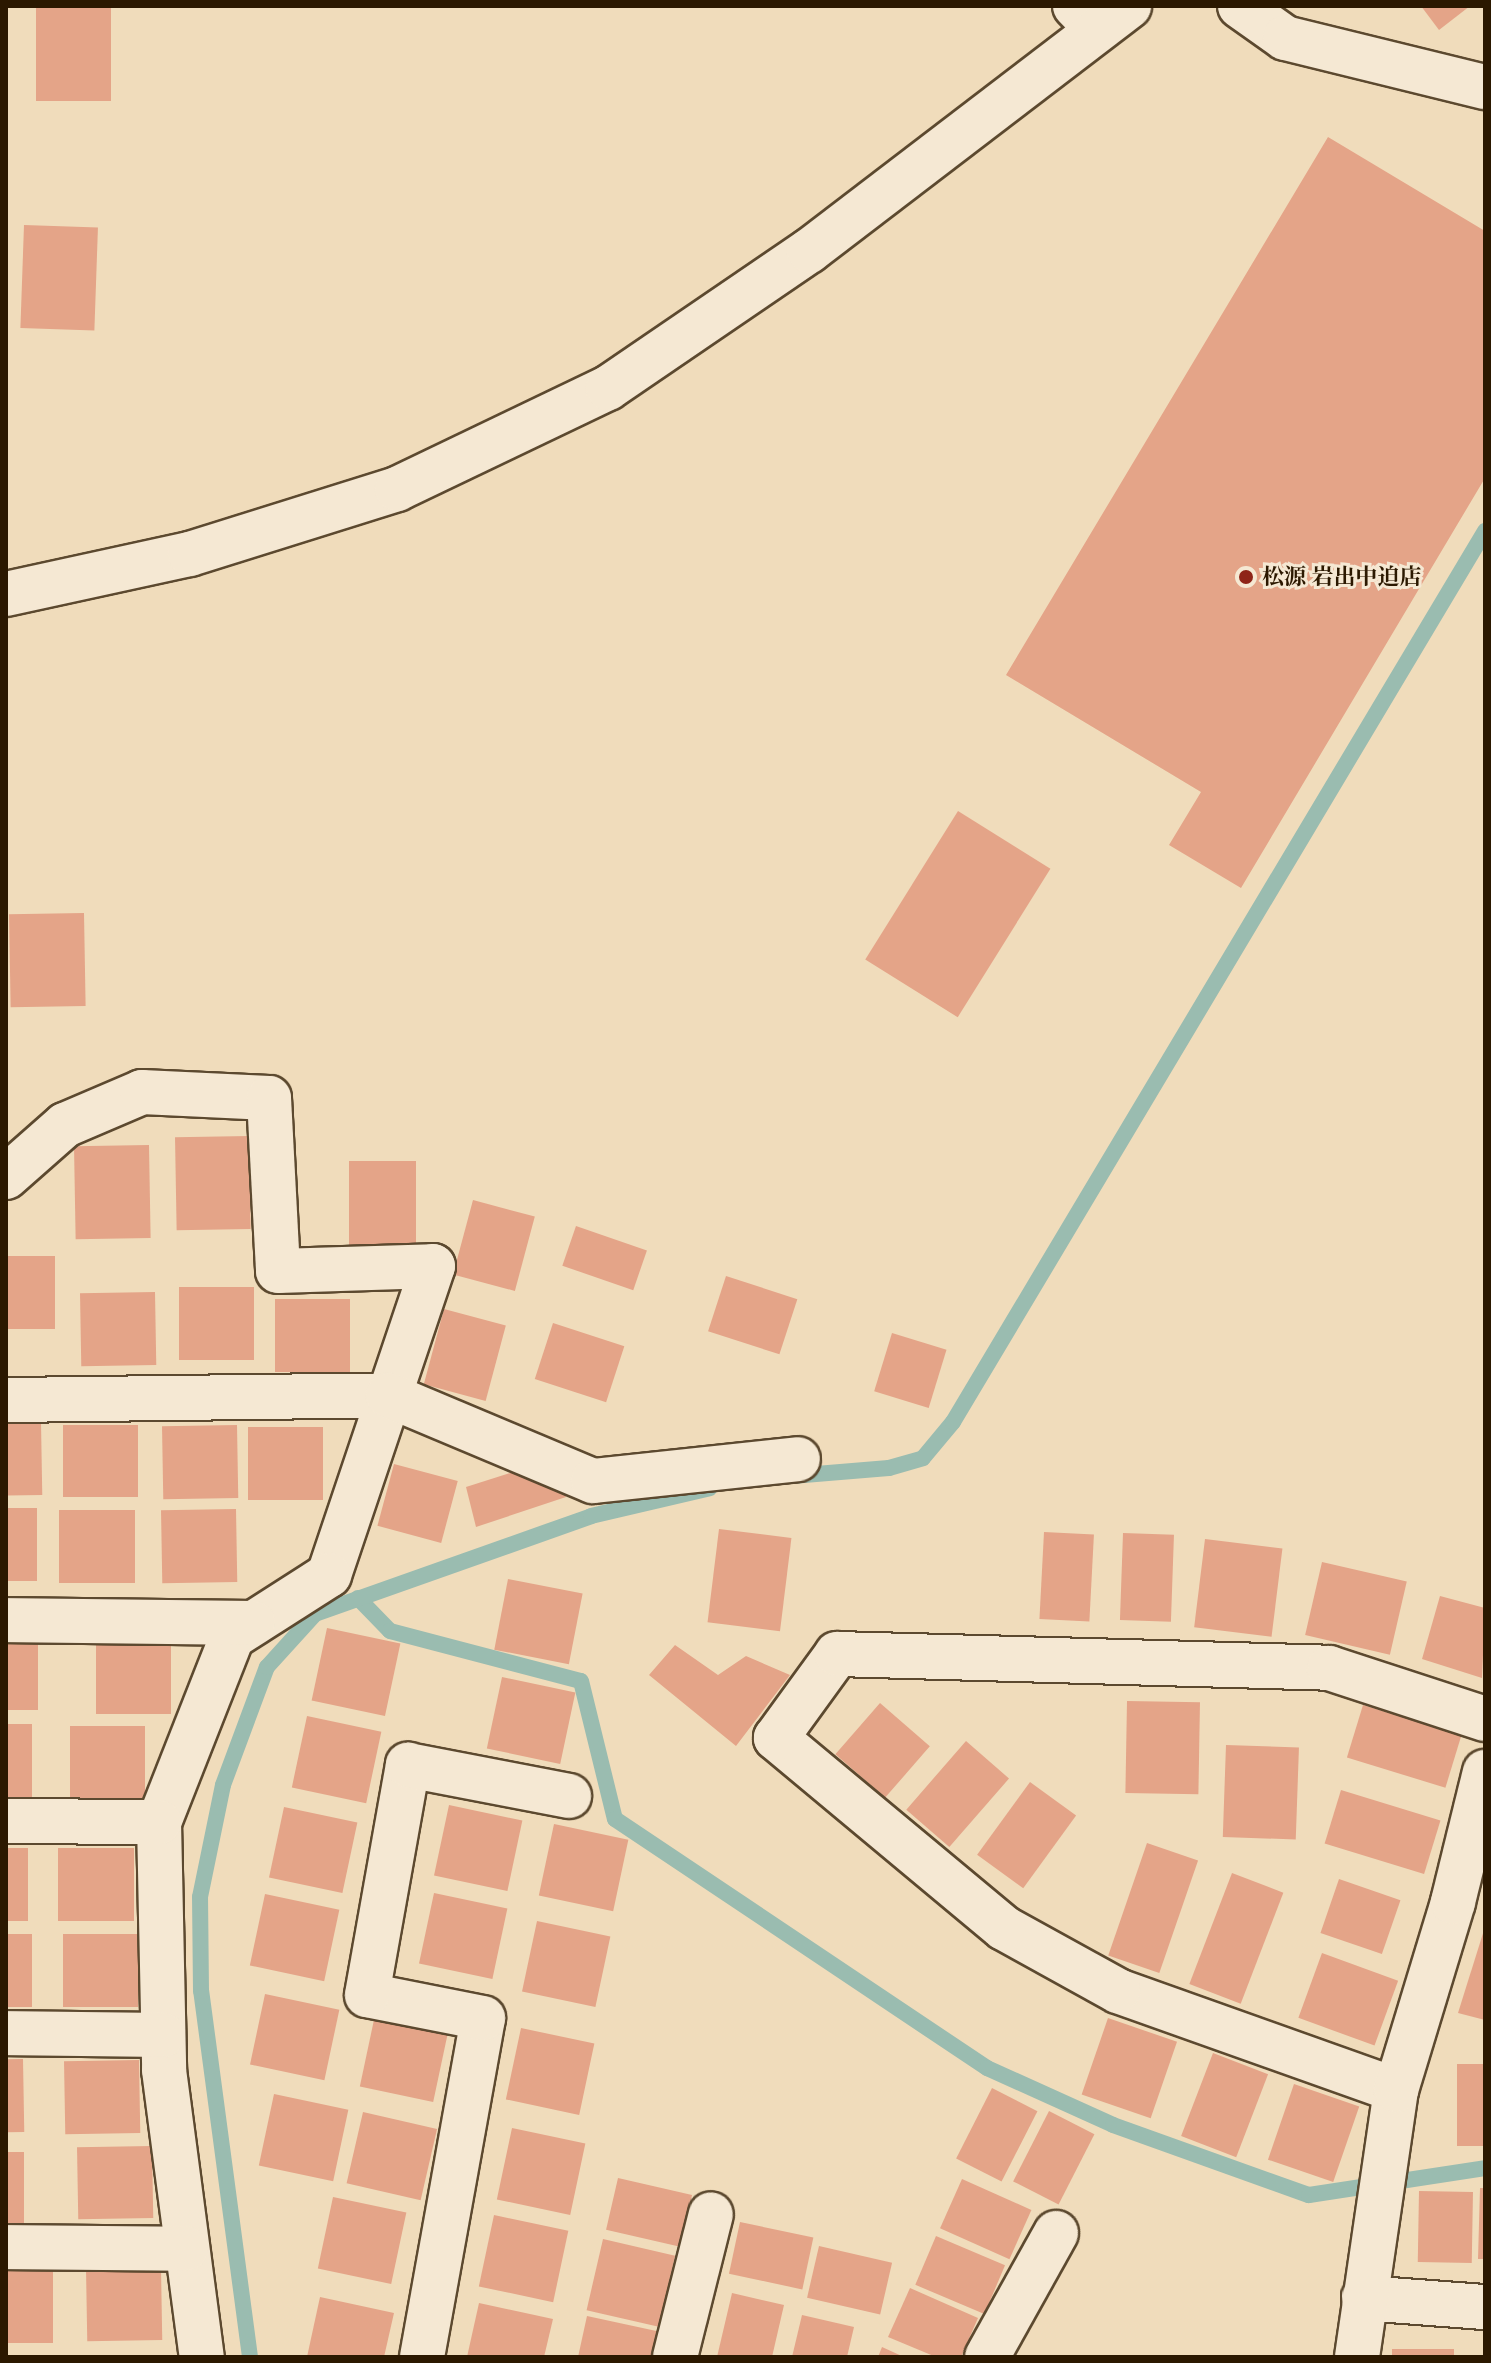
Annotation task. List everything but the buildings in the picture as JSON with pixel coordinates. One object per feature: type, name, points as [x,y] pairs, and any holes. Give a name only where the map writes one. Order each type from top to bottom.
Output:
[{"type":"street","points":[[1240,6],[1285,38],[1485,87]]},
{"type":"street","points":[[6,594],[190,554],[397,489],[608,388],[809,251],[1100,14]]},
{"type":"street","points":[[6,1177],[65,1125],[142,1092],[269,1098],[278,1271],[433,1266],[329,1575],[232,1637],[159,1822],[164,2070],[202,2357]]},
{"type":"street","points":[[6,1400],[388,1395],[593,1481],[798,1459]]},
{"type":"street","points":[[6,1620],[253,1623]]},
{"type":"street","points":[[1396,2090],[1118,1991],[1004,1928],[776,1738],[837,1654],[1329,1668],[1485,1719]]},
{"type":"street","points":[[422,2357],[483,2018],[367,1995],[408,1765],[569,1796]]},
{"type":"street","points":[[1357,2357],[1396,2090],[1469,1906],[1485,1772]]},
{"type":"street","points":[[6,1821],[159,1822]]},
{"type":"street","points":[[6,2033],[163,2035]]},
{"type":"street","points":[[675,2357],[711,2214]]},
{"type":"street","points":[[987,2357],[1056,2233]]},
{"type":"street","points":[[6,2247],[186,2249]]},
{"type":"street","points":[[1364,2298],[1485,2307]]},
{"type":"waterway","points":[[792,1476],[889,1468],[923,1458],[953,1422],[1485,531]]},
{"type":"waterway","points":[[250,2357],[201,1991],[200,1897],[223,1785],[267,1667],[315,1614],[591,1516],[710,1488]]},
{"type":"waterway","points":[[358,1598],[390,1631],[581,1681],[615,1819],[987,2068],[1113,2125],[1309,2195],[1485,2168]]},
{"type":"place","name":"松源 岩出中迫店","points":[[1246,577]]}]
